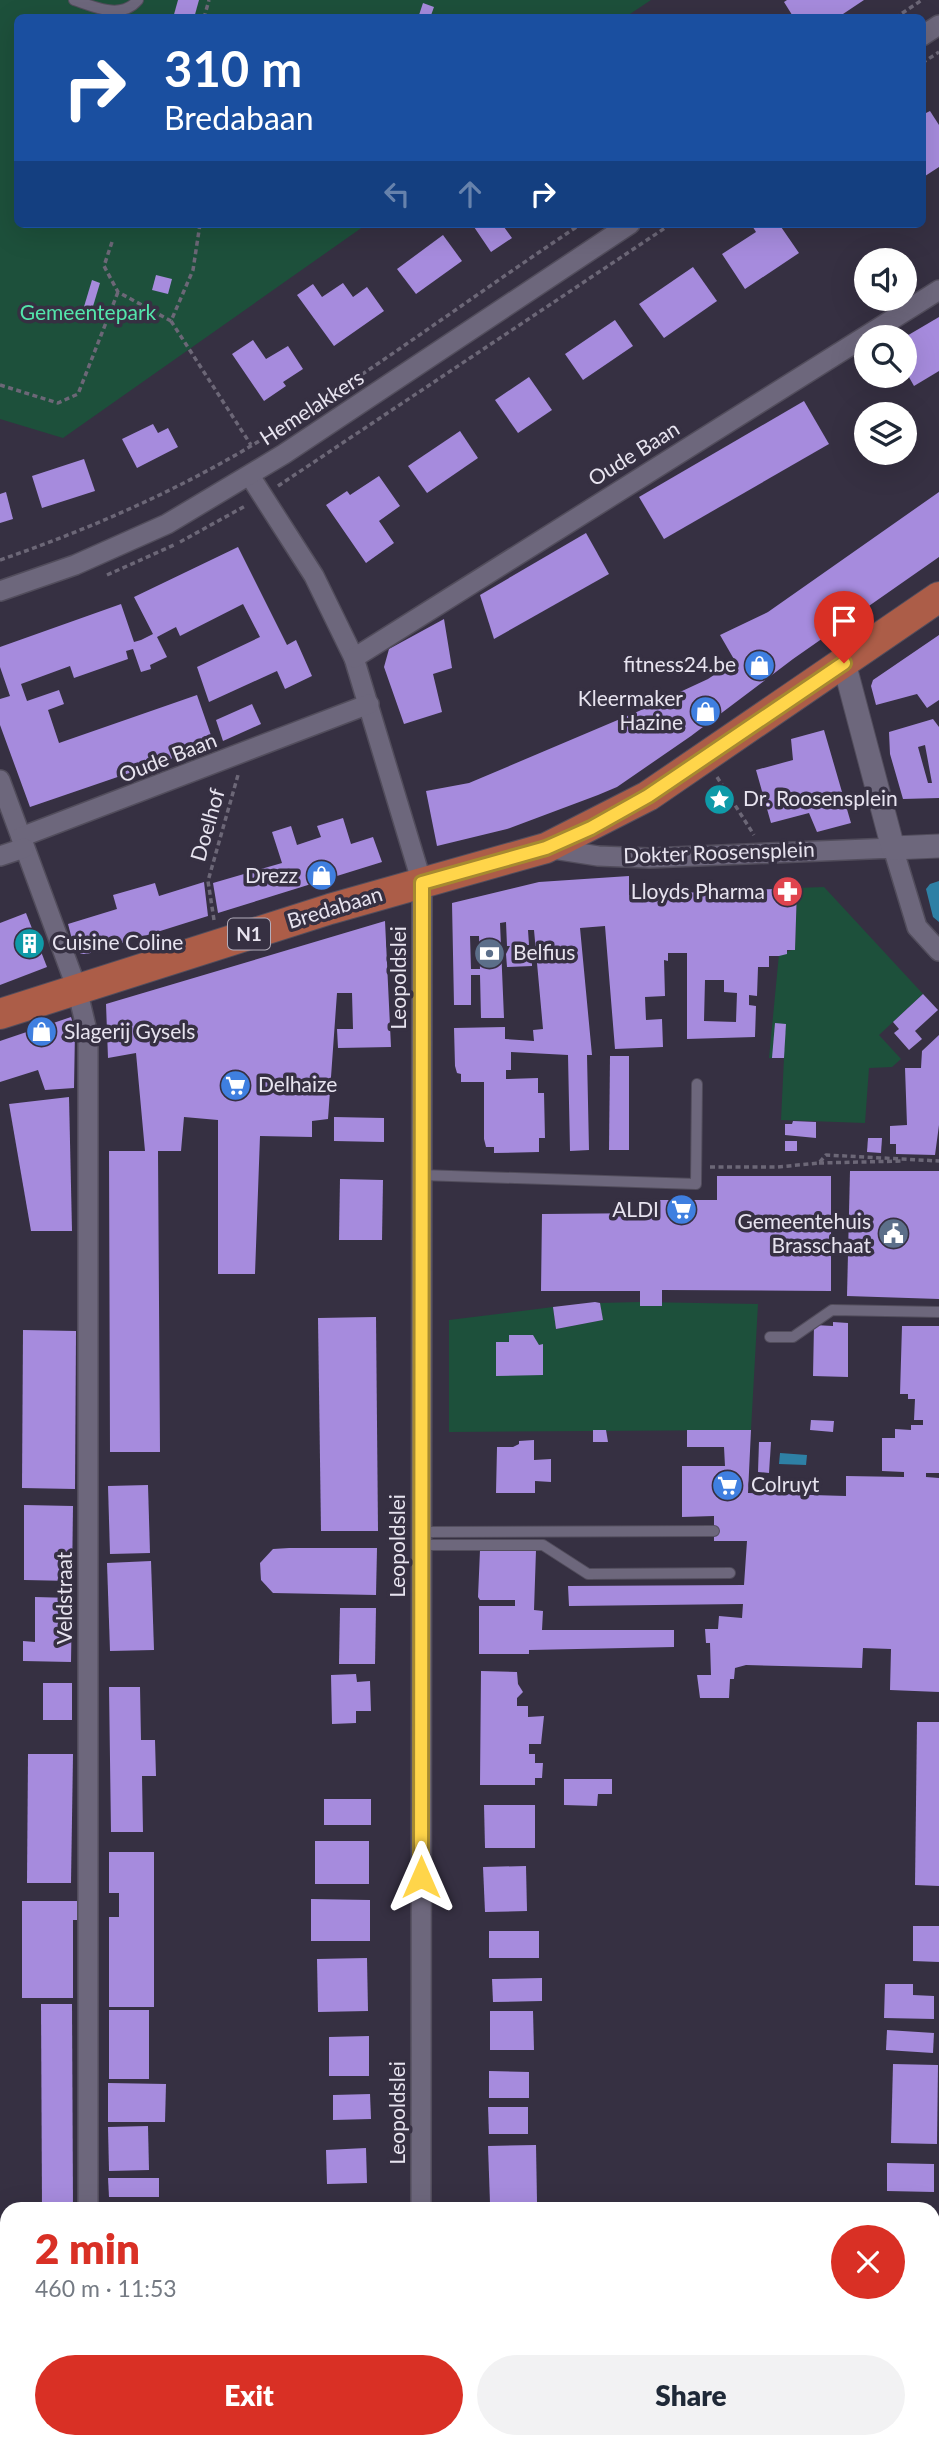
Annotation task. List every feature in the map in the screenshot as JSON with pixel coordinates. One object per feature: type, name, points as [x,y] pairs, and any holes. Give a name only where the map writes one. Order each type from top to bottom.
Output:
[{"type":"main road","name":"Bredabaan","points":[[0,1014],[223,942],[546,848],[648,796],[939,597]]},
{"type":"street","name":"Hemelakkers","points":[[0,591],[125,544],[167,524],[250,476],[623,228]]},
{"type":"street","name":"Oude Baan","points":[[354,658],[939,290]]},
{"type":"street","points":[[250,476],[314,576],[354,658],[422,883]]},
{"type":"street","points":[[844,663],[917,927],[939,951]]},
{"type":"street","name":"Oude Baan","points":[[0,856],[22,842],[369,704]]},
{"type":"street","name":"Veldstraat","points":[[0,780],[77,989],[88,1035],[88,2202]]},
{"type":"street","points":[[893,848],[939,846]]},
{"type":"street","name":"Dokter Roosensplein","points":[[546,848],[598,856],[639,858],[893,848]]},
{"type":"street","name":"Leopoldslei","points":[[421,2202],[422,883]]},
{"type":"lane","points":[[74,0],[110,11],[127,9],[138,0]]},
{"type":"lane","points":[[421,1175],[696,1184],[697,1084]]},
{"type":"lane","points":[[770,1337],[793,1337],[832,1310],[939,1312]]},
{"type":"lane","points":[[420,1538],[714,1531]]},
{"type":"lane","points":[[420,1538],[543,1545],[587,1574],[730,1573]]},
{"type":"path","points":[[901,14],[922,0]]},
{"type":"path","points":[[171,321],[193,270],[199,228]]},
{"type":"path","points":[[0,560],[61,539],[136,506],[251,445],[575,228]]},
{"type":"path","points":[[112,242],[104,266],[118,292],[171,321],[251,445]]},
{"type":"path","points":[[0,385],[58,403],[78,394],[118,292]]},
{"type":"path","name":"Doelhof","points":[[223,942],[212,913],[208,881],[238,779],[238,755]]},
{"type":"path","points":[[705,757],[764,852]]},
{"type":"path","points":[[819,1163],[826,1154],[939,1161]]},
{"type":"path","points":[[697,1167],[779,1167],[906,1160]]},
{"type":"green space","name":"Gemeentepark","points":[[0,0],[651,0],[630,14],[14,14],[14,228],[361,228],[63,438],[0,419]]},
{"type":"green space","points":[[824,887],[923,994],[879,1035],[901,1059],[892,1067],[869,1068],[865,1123],[781,1120],[784,1058],[769,1058],[779,954],[795,949],[797,888]]},
{"type":"green space","points":[[600,1303],[758,1304],[751,1430],[449,1432],[449,1320],[553,1307],[556,1329],[602,1320]]},
{"type":"water","points":[[939,881],[939,922],[933,917],[926,889],[930,884]]},
{"type":"water","points":[[780,1453],[807,1455],[806,1465],[779,1464]]},
{"type":"building","points":[[178,0],[199,0],[195,14],[174,14]]},
{"type":"building","points":[[864,0],[843,14],[792,14],[784,2]]},
{"type":"building","points":[[423,3],[434,7],[431,14],[419,14]]},
{"type":"building","points":[[930,111],[939,125],[939,167],[926,175],[926,113]]},
{"type":"building","points":[[475,228],[505,228],[512,238],[491,252]]},
{"type":"building","points":[[754,228],[782,228],[799,253],[745,289],[722,254],[756,232]]},
{"type":"building","points":[[443,235],[462,261],[416,294],[397,269]]},
{"type":"building","points":[[693,267],[717,301],[664,338],[639,304]]},
{"type":"building","points":[[156,275],[172,279],[168,294],[152,290]]},
{"type":"building","points":[[92,280],[100,283],[91,313],[83,310]]},
{"type":"building","points":[[343,283],[353,297],[367,287],[384,311],[334,346],[297,295],[313,284],[322,297]]},
{"type":"building","points":[[939,317],[939,371],[917,384],[917,330]]},
{"type":"building","points":[[615,320],[633,346],[583,380],[565,354]]},
{"type":"building","points":[[253,340],[266,359],[288,346],[303,369],[283,382],[286,386],[264,401],[232,354]]},
{"type":"building","points":[[529,377],[552,410],[518,433],[495,400]]},
{"type":"building","points":[[804,401],[829,444],[664,539],[639,497]]},
{"type":"building","points":[[153,424],[158,433],[168,428],[178,447],[137,468],[122,439]]},
{"type":"building","points":[[460,431],[478,458],[427,493],[408,466]]},
{"type":"building","points":[[84,459],[95,491],[42,508],[32,476]]},
{"type":"building","points":[[379,476],[400,506],[379,521],[394,543],[366,563],[326,505],[347,491],[350,495]]},
{"type":"building","points":[[6,492],[13,519],[0,523],[0,494]]},
{"type":"building","points":[[939,492],[939,557],[793,659],[691,736],[617,787],[507,829],[437,846],[426,791],[469,783],[708,679],[735,661],[720,635],[768,612]]},
{"type":"building","points":[[586,533],[609,574],[494,639],[480,595]]},
{"type":"building","points":[[238,547],[287,645],[296,640],[312,676],[285,689],[277,671],[209,702],[197,667],[260,637],[243,604],[180,636],[176,627],[157,637],[167,657],[150,665],[151,669],[141,672],[133,649],[126,651],[128,659],[74,678],[70,666],[21,684],[27,701],[59,690],[64,704],[48,710],[59,743],[197,695],[214,744],[30,807],[0,725],[0,699],[10,696],[0,667],[0,647],[121,604],[134,642],[141,640],[153,634],[134,597]]},
{"type":"building","points":[[444,619],[452,668],[433,674],[442,712],[404,724],[384,667],[389,649]]},
{"type":"building","points":[[939,635],[939,700],[927,708],[917,694],[876,705],[871,686],[873,680]]},
{"type":"building","points":[[252,704],[261,724],[223,741],[216,720]]},
{"type":"building","points":[[933,719],[939,727],[939,798],[903,799],[890,754],[889,732]],"holes":[[[925,745],[932,783],[928,783],[918,747]]]},
{"type":"building","points":[[824,730],[851,823],[817,832],[809,813],[771,823],[756,770],[793,760],[791,739]]},
{"type":"building","points":[[343,818],[351,844],[373,837],[382,862],[218,913],[213,883],[282,863],[272,832],[291,826],[297,845],[321,837],[317,826]]},
{"type":"building","points":[[629,876],[629,895],[797,888],[795,950],[787,950],[787,954],[779,956],[769,956],[769,967],[758,967],[757,996],[749,995],[749,1005],[756,1006],[755,1037],[687,1039],[687,953],[668,953],[668,961],[664,960],[665,996],[645,997],[646,1020],[662,1019],[663,1047],[615,1049],[605,926],[580,928],[592,1055],[587,1055],[589,1150],[570,1151],[568,1055],[511,1052],[511,1070],[506,1070],[506,1079],[538,1078],[538,1093],[544,1093],[545,1138],[539,1138],[539,1152],[494,1153],[494,1147],[486,1147],[484,1139],[484,1082],[461,1082],[461,1074],[457,1073],[455,1066],[454,1028],[505,1027],[505,1039],[534,1041],[533,1030],[543,1029],[534,930],[528,930],[529,945],[526,945],[526,950],[532,953],[532,966],[507,967],[506,954],[510,946],[507,946],[506,922],[500,923],[504,1018],[481,1018],[480,975],[471,975],[471,1005],[454,1005],[452,903],[539,882]],"holes":[[[470,936],[479,936],[480,969],[471,969]],[[705,980],[724,980],[724,992],[737,993],[736,1022],[704,1021]]]},
{"type":"building","points":[[204,882],[208,916],[87,954],[81,954],[74,947],[68,924],[117,909],[113,895],[155,883],[159,896]]},
{"type":"building","points":[[26,913],[47,967],[0,985],[0,923]]},
{"type":"building","points":[[385,921],[391,1047],[338,1048],[337,1029],[353,1029],[352,993],[337,993],[328,1119],[312,1121],[312,1137],[260,1136],[255,1274],[218,1274],[218,1120],[184,1117],[181,1151],[158,1151],[160,1452],[110,1452],[109,1151],[145,1151],[136,1053],[108,1058],[106,1004]]},
{"type":"building","points":[[923,994],[938,1010],[915,1031],[922,1039],[909,1050],[894,1033],[899,1029],[893,1022]]},
{"type":"building","points":[[71,1017],[75,1030],[74,1088],[45,1090],[38,1070],[0,1082],[0,1041]]},
{"type":"building","points":[[775,1023],[786,1024],[784,1058],[772,1058]]},
{"type":"building","points":[[939,1035],[939,1125],[935,1155],[896,1154],[896,1144],[890,1144],[890,1126],[907,1125],[905,1068],[921,1068],[922,1051]]},
{"type":"building","points":[[610,1056],[629,1056],[629,1150],[609,1150]]},
{"type":"building","points":[[69,1097],[72,1231],[31,1231],[9,1104]]},
{"type":"building","points":[[334,1117],[384,1118],[384,1142],[334,1141]]},
{"type":"building","points":[[793,1121],[816,1122],[816,1138],[785,1135],[785,1124],[792,1124]]},
{"type":"building","points":[[868,1138],[882,1138],[881,1153],[867,1152]]},
{"type":"building","points":[[785,1141],[797,1141],[797,1151],[785,1151]]},
{"type":"building","name":"Gemeentehuis Brasschaat","points":[[850,1171],[939,1171],[939,1299],[847,1296]]},
{"type":"building","points":[[717,1176],[831,1176],[831,1291],[662,1290],[662,1306],[640,1306],[640,1291],[541,1291],[542,1214],[654,1213],[654,1200],[717,1200]]},
{"type":"building","points":[[340,1179],[383,1180],[382,1240],[339,1240]]},
{"type":"building","points":[[600,1303],[603,1320],[556,1329],[553,1307]]},
{"type":"building","points":[[376,1317],[378,1531],[321,1531],[318,1318]]},
{"type":"building","points":[[833,1322],[848,1323],[848,1377],[813,1376],[814,1325],[833,1326]]},
{"type":"building","points":[[902,1326],[939,1326],[939,1473],[926,1473],[926,1477],[939,1478],[939,1692],[890,1690],[891,1649],[863,1648],[862,1668],[746,1665],[735,1668],[734,1679],[730,1679],[729,1698],[700,1698],[697,1675],[711,1675],[710,1643],[706,1643],[705,1629],[718,1629],[719,1616],[742,1618],[743,1604],[569,1606],[568,1586],[744,1585],[747,1541],[714,1541],[714,1516],[682,1517],[682,1466],[725,1466],[724,1447],[687,1447],[687,1430],[751,1430],[748,1493],[846,1496],[846,1476],[904,1477],[904,1472],[882,1471],[882,1438],[895,1438],[895,1429],[911,1430],[911,1425],[923,1425],[923,1420],[914,1420],[915,1399],[908,1399],[908,1394],[900,1394]]},
{"type":"building","points":[[23,1330],[76,1331],[75,1489],[22,1488]]},
{"type":"building","points":[[509,1335],[533,1335],[539,1345],[543,1344],[543,1375],[496,1376],[496,1342],[509,1342]]},
{"type":"building","points":[[811,1420],[834,1421],[833,1432],[810,1430]]},
{"type":"building","points":[[593,1430],[606,1430],[608,1442],[593,1442]]},
{"type":"building","points":[[534,1440],[534,1460],[551,1459],[551,1482],[535,1481],[535,1493],[496,1493],[497,1447],[513,1447],[519,1444],[519,1441]]},
{"type":"building","points":[[759,1442],[771,1442],[769,1473],[758,1472]]},
{"type":"building","points":[[148,1485],[150,1553],[110,1554],[108,1486]]},
{"type":"building","points":[[24,1505],[73,1506],[72,1581],[24,1580]]},
{"type":"building","points":[[377,1548],[376,1595],[273,1593],[261,1580],[260,1563],[273,1549]]},
{"type":"building","points":[[480,1550],[536,1550],[534,1610],[543,1611],[542,1630],[674,1630],[674,1647],[529,1650],[529,1654],[479,1654],[479,1606],[515,1606],[515,1600],[480,1600],[478,1597]]},
{"type":"building","points":[[151,1561],[154,1650],[110,1651],[107,1563]]},
{"type":"building","points":[[35,1597],[72,1598],[71,1662],[23,1661],[23,1641],[35,1642]]},
{"type":"building","points":[[340,1608],[376,1608],[375,1664],[339,1664]]},
{"type":"building","points":[[481,1671],[517,1672],[518,1684],[523,1692],[517,1698],[517,1706],[528,1706],[528,1717],[544,1716],[541,1744],[529,1744],[529,1754],[535,1754],[535,1763],[543,1763],[542,1778],[535,1778],[535,1785],[480,1785]]},
{"type":"building","points":[[356,1674],[357,1682],[370,1681],[371,1711],[356,1711],[356,1723],[332,1724],[331,1675]]},
{"type":"building","points":[[43,1683],[72,1683],[72,1720],[43,1720]]},
{"type":"building","points":[[109,1687],[140,1687],[141,1740],[155,1740],[156,1776],[142,1776],[143,1832],[111,1832]]},
{"type":"building","points":[[917,1722],[939,1722],[939,1886],[915,1885]]},
{"type":"building","points":[[28,1754],[73,1754],[71,1883],[27,1883]]},
{"type":"building","points":[[564,1779],[612,1779],[612,1794],[598,1794],[597,1806],[564,1805]]},
{"type":"building","points":[[324,1799],[371,1799],[371,1825],[324,1825]]},
{"type":"building","points":[[484,1805],[535,1805],[535,1848],[485,1848]]},
{"type":"building","points":[[315,1841],[369,1841],[369,1884],[315,1884]]},
{"type":"building","points":[[109,1852],[154,1852],[154,2007],[109,2007],[109,1917],[119,1917],[119,1893],[109,1893]]},
{"type":"building","points":[[526,1866],[527,1911],[485,1912],[483,1867]]},
{"type":"building","points":[[311,1899],[370,1900],[370,1941],[311,1941]]},
{"type":"building","points":[[22,1901],[81,1901],[80,1920],[73,1920],[73,1998],[22,1998]]},
{"type":"building","points":[[913,1926],[939,1926],[939,1962],[913,1961]]},
{"type":"building","points":[[489,1931],[539,1931],[539,1958],[489,1958]]},
{"type":"building","points":[[367,1958],[368,2011],[318,2012],[317,1959]]},
{"type":"building","points":[[542,1978],[542,2001],[493,2002],[492,1979]]},
{"type":"building","points":[[885,1984],[913,1984],[913,1995],[934,1996],[934,2019],[884,2018]]},
{"type":"building","points":[[41,2004],[72,2004],[73,2202],[42,2202]]},
{"type":"building","points":[[109,2010],[149,2010],[149,2079],[109,2079]]},
{"type":"building","points":[[490,2011],[533,2011],[534,2050],[490,2050]]},
{"type":"building","points":[[887,2030],[934,2033],[933,2053],[886,2050]]},
{"type":"building","points":[[369,2036],[369,2076],[329,2076],[329,2037]]},
{"type":"building","points":[[893,2064],[938,2065],[937,2144],[891,2143]]},
{"type":"building","points":[[489,2071],[529,2072],[529,2098],[489,2098]]},
{"type":"building","points":[[108,2083],[166,2084],[165,2122],[108,2122]]},
{"type":"building","points":[[370,2094],[371,2119],[333,2120],[333,2095]]},
{"type":"building","points":[[488,2107],[528,2107],[528,2134],[489,2134]]},
{"type":"building","points":[[148,2126],[149,2170],[109,2171],[108,2127]]},
{"type":"building","points":[[536,2145],[537,2202],[490,2202],[488,2146]]},
{"type":"building","points":[[366,2148],[367,2183],[327,2184],[326,2150]]},
{"type":"building","points":[[887,2163],[934,2164],[934,2192],[887,2191]]},
{"type":"building","points":[[108,2178],[159,2178],[159,2197],[109,2197]]},
{"type":"place","name":"fitness24.be","points":[[759,665]]},
{"type":"place","name":"Kleermaker Hazine","points":[[706,711]]},
{"type":"place","name":"Dr. Roosensplein","points":[[720,799]]},
{"type":"place","name":"Drezz","points":[[321,876]]},
{"type":"place","name":"Lloyds Pharma","points":[[788,892]]},
{"type":"place","name":"Cuisine Coline","points":[[29,943]]},
{"type":"place","name":"Belfius","points":[[490,953]]},
{"type":"place","name":"Slagerij Gysels","points":[[41,1032]]},
{"type":"place","name":"Delhaize","points":[[235,1085]]},
{"type":"place","name":"ALDI","points":[[682,1210]]},
{"type":"place","name":"Gemeentehuis Brasschaat","points":[[894,1234]]},
{"type":"place","name":"Colruyt","points":[[728,1485]]},
{"type":"route","points":[[421,1877],[422,883],[546,848],[591,828],[648,796],[844,663]]}]
